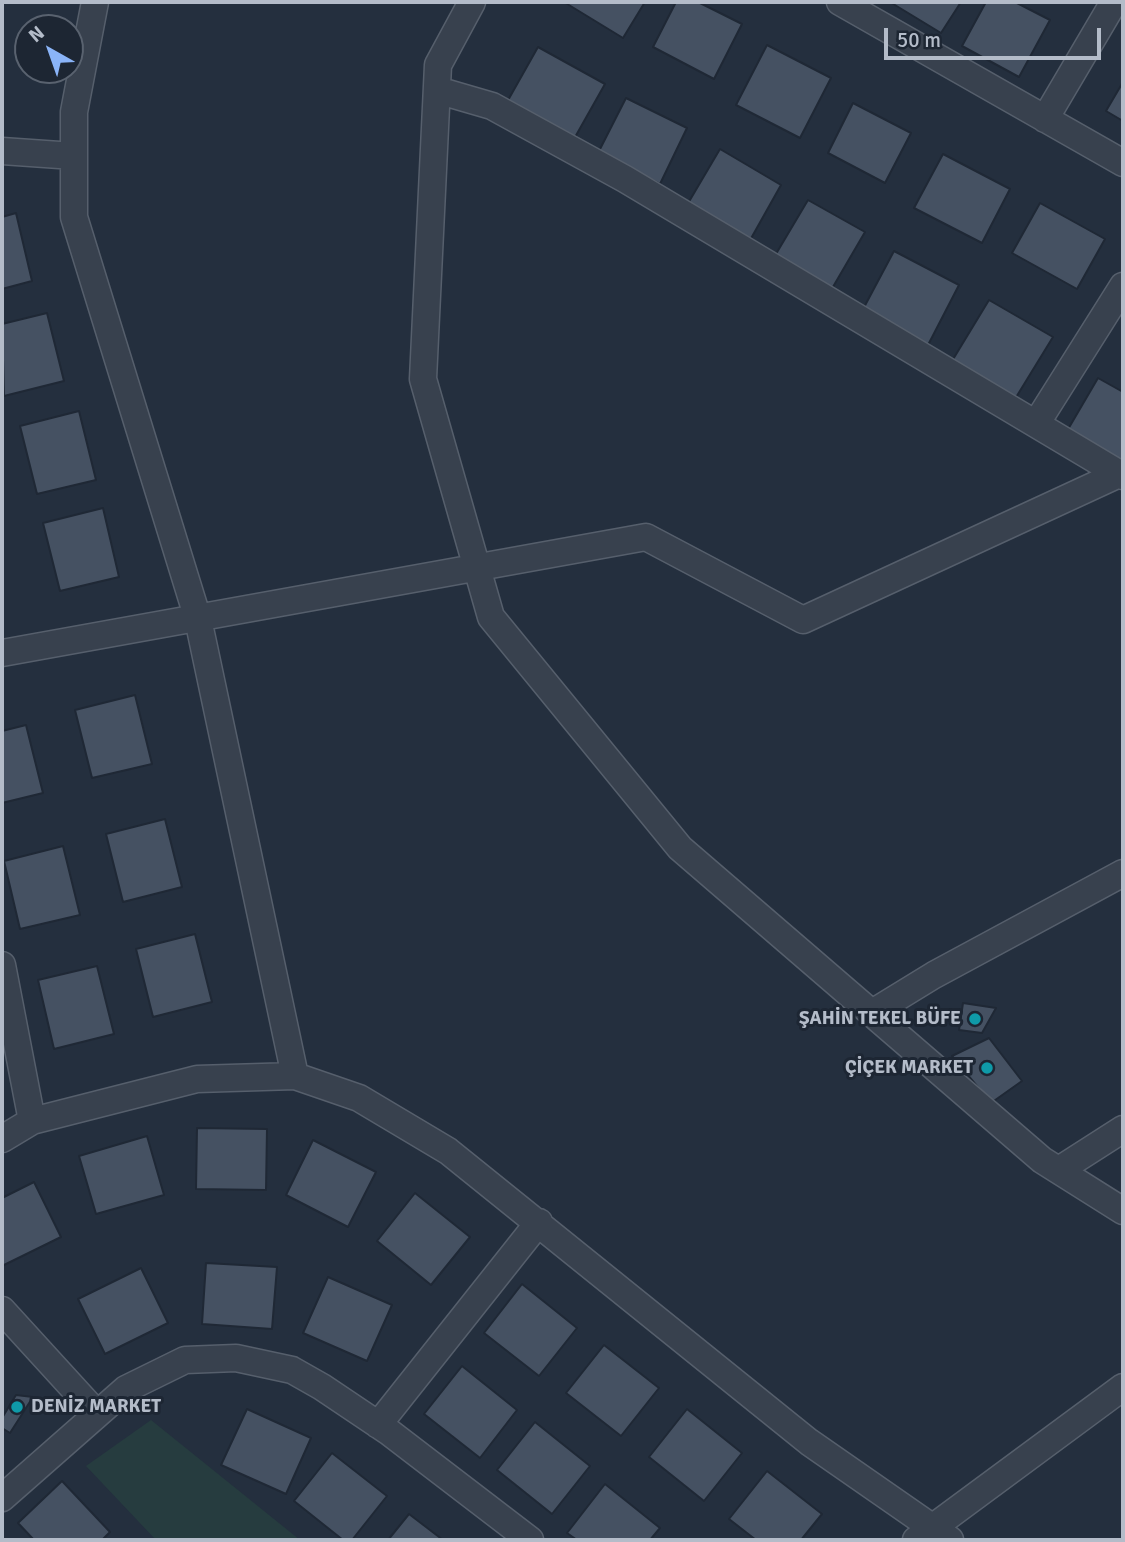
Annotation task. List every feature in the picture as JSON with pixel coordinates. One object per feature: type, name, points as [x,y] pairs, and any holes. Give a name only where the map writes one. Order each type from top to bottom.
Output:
[{"type":"street","points":[[95,2],[74,112],[74,217],[198,619],[295,1076]]},
{"type":"street","points":[[472,2],[438,65],[423,379],[491,617],[680,848],[1042,1160],[1123,1211]]},
{"type":"street","points":[[840,2],[1123,163]]},
{"type":"street","points":[[1045,119],[1114,2]]},
{"type":"street","points":[[437,90],[492,106],[625,179],[1121,475]]},
{"type":"street","points":[[2,151],[74,156]]},
{"type":"street","points":[[1036,424],[1123,286]]},
{"type":"street","points":[[2,653],[646,537],[803,620],[1121,475]]},
{"type":"street","points":[[872,1013],[934,975],[1123,873]]},
{"type":"street","points":[[2,965],[32,1121]]},
{"type":"street","points":[[2,1139],[32,1121],[197,1079],[295,1076],[359,1098],[448,1151],[809,1442],[933,1536],[1123,1387]]},
{"type":"street","points":[[1059,1170],[1123,1129]]},
{"type":"street","points":[[378,1424],[539,1222]]},
{"type":"street","points":[[2,1310],[97,1415]]},
{"type":"street","points":[[2,1498],[126,1390],[185,1360],[236,1358],[292,1370],[378,1424],[499,1513],[530,1540]]},
{"type":"green space","points":[[151,1420],[300,1540],[156,1540],[86,1466]]},
{"type":"building","points":[[564,2],[645,2],[623,38]]},
{"type":"building","points":[[676,2],[698,2],[742,24],[714,79],[653,47]]},
{"type":"building","points":[[890,2],[961,2],[941,33]]},
{"type":"building","points":[[986,2],[1015,2],[1050,20],[1019,77],[962,46]]},
{"type":"building","points":[[767,45],[831,78],[800,138],[736,105]]},
{"type":"building","points":[[538,47],[605,84],[574,139],[507,102]]},
{"type":"building","points":[[1123,82],[1123,121],[1106,111]]},
{"type":"building","points":[[626,98],[687,128],[660,184],[598,153]]},
{"type":"building","points":[[853,103],[911,133],[885,183],[828,153]]},
{"type":"building","points":[[720,149],[781,185],[749,242],[687,205]]},
{"type":"building","points":[[943,154],[1010,189],[982,243],[914,208]]},
{"type":"building","points":[[808,200],[865,232],[830,292],[773,259]]},
{"type":"building","points":[[1040,203],[1105,239],[1077,289],[1012,253]]},
{"type":"building","points":[[16,213],[32,281],[2,289],[2,217]]},
{"type":"building","points":[[894,251],[959,285],[927,347],[861,313]]},
{"type":"building","points":[[989,300],[1053,337],[1015,399],[952,361]]},
{"type":"building","points":[[47,313],[64,381],[4,396],[2,324]]},
{"type":"building","points":[[1098,378],[1123,392],[1123,464],[1067,431]]},
{"type":"building","points":[[79,411],[96,480],[37,494],[20,426]]},
{"type":"building","points":[[103,508],[119,577],[60,591],[43,523]]},
{"type":"building","points":[[135,695],[152,764],[92,778],[75,710]]},
{"type":"building","points":[[26,725],[43,793],[2,803],[2,731]]},
{"type":"building","points":[[165,819],[182,887],[123,902],[106,834]]},
{"type":"building","points":[[63,846],[80,915],[20,929],[4,861]]},
{"type":"building","points":[[195,934],[212,1002],[153,1017],[136,949]]},
{"type":"building","points":[[97,966],[114,1034],[54,1049],[38,980]]},
{"type":"building","name":"ŞAHİN TEKEL BÜFE","points":[[963,1003],[996,1008],[982,1033],[959,1030]]},
{"type":"building","name":"ÇİÇEK MARKET","points":[[989,1038],[1022,1081],[991,1103],[952,1056]]},
{"type":"building","points":[[197,1128],[267,1129],[266,1190],[196,1189]]},
{"type":"building","points":[[147,1136],[164,1195],[96,1214],[79,1156]]},
{"type":"building","points":[[313,1140],[376,1172],[348,1227],[286,1195]]},
{"type":"building","points":[[34,1182],[61,1237],[2,1266],[2,1198]]},
{"type":"building","points":[[415,1193],[470,1237],[431,1285],[377,1241]]},
{"type":"building","points":[[206,1263],[277,1267],[272,1329],[202,1324]]},
{"type":"building","points":[[141,1268],[168,1323],[105,1354],[78,1299]]},
{"type":"building","points":[[328,1277],[392,1305],[367,1361],[303,1333]]},
{"type":"building","points":[[522,1284],[577,1328],[539,1376],[484,1333]]},
{"type":"building","points":[[604,1345],[659,1388],[621,1436],[566,1393]]},
{"type":"building","points":[[462,1366],[517,1410],[480,1458],[424,1414]]},
{"type":"building","name":"DENİZ MARKET","points":[[16,1395],[33,1397],[10,1433],[2,1428],[2,1418]]},
{"type":"building","points":[[247,1409],[311,1438],[286,1494],[221,1465]]},
{"type":"building","points":[[687,1409],[742,1453],[704,1501],[649,1457]]},
{"type":"building","points":[[535,1422],[590,1466],[552,1514],[497,1470]]},
{"type":"building","points":[[332,1453],[387,1496],[352,1540],[343,1540],[294,1501]]},
{"type":"building","points":[[767,1471],[822,1514],[801,1540],[756,1540],[729,1519]]},
{"type":"building","points":[[62,1481],[110,1532],[102,1540],[34,1540],[18,1523]]},
{"type":"building","points":[[605,1484],[660,1528],[650,1540],[577,1540],[567,1533]]},
{"type":"building","points":[[409,1514],[443,1540],[388,1540]]},
{"type":"place","name":"ŞAHİN TEKEL BÜFE","points":[[975,1019]]},
{"type":"place","name":"ÇİÇEK MARKET","points":[[987,1068]]},
{"type":"place","name":"DENİZ MARKET","points":[[17,1407]]}]
